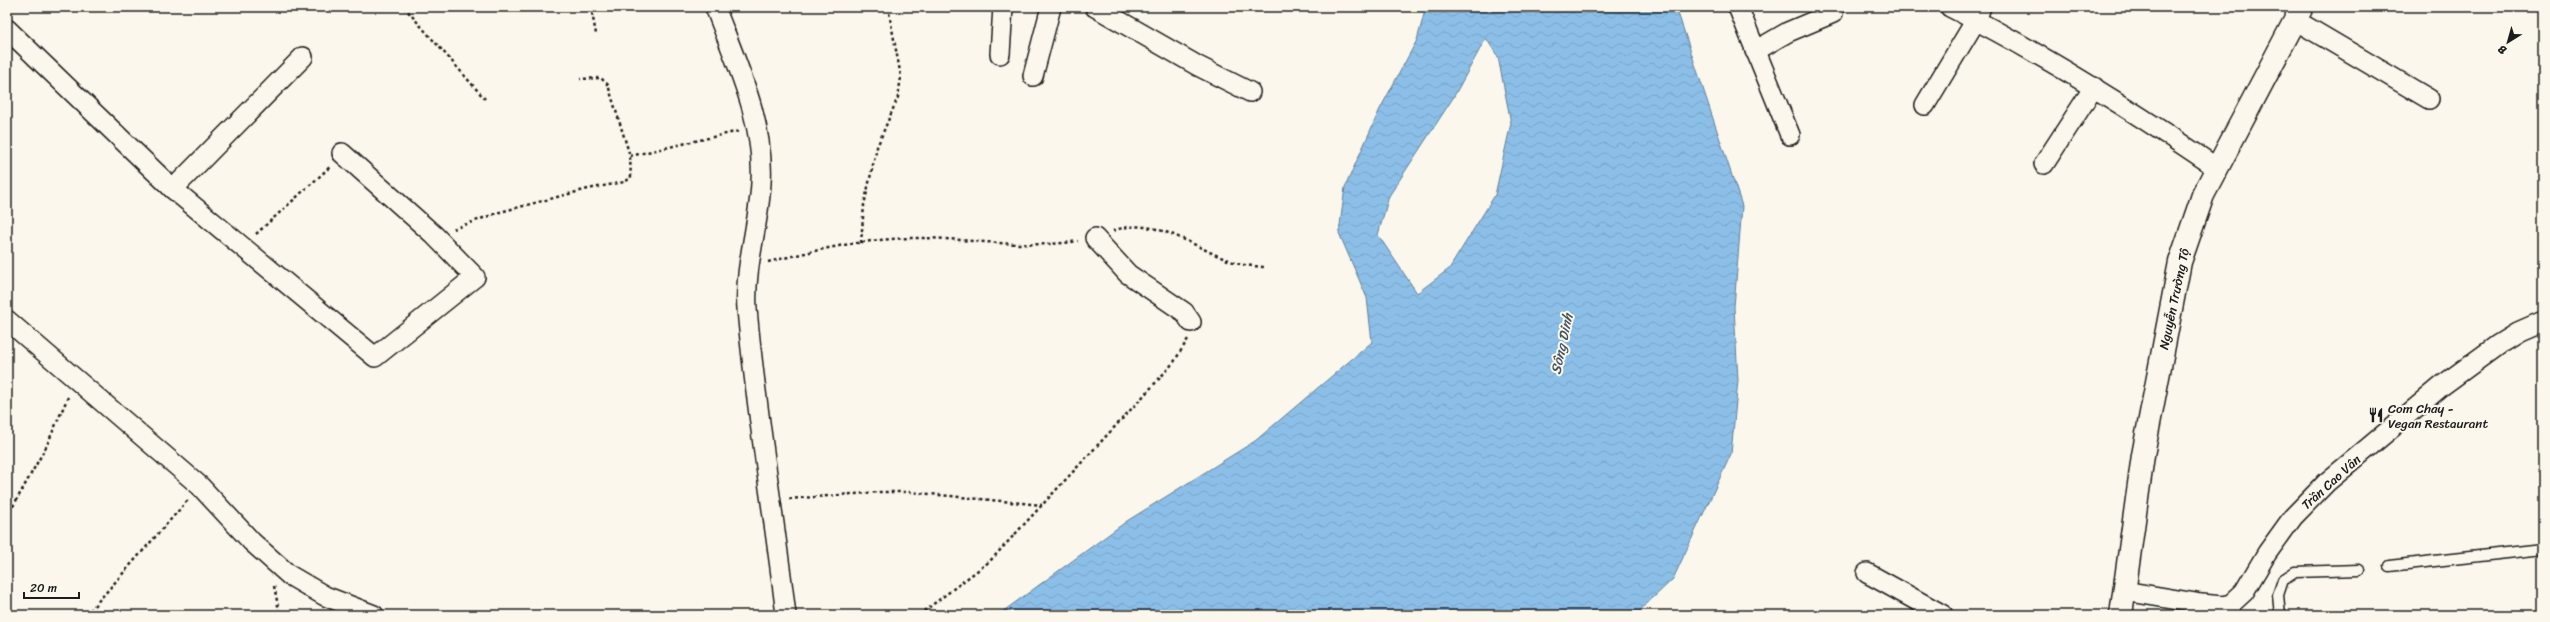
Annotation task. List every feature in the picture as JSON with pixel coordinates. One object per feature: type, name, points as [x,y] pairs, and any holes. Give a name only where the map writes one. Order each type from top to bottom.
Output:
[{"type":"street","points":[[715,7],[757,126],[761,152],[761,183],[750,266],[748,315],[756,396],[772,500],[786,615]]},
{"type":"street","points":[[1000,54],[1003,7]]},
{"type":"street","points":[[1033,76],[1051,7]]},
{"type":"street","points":[[1095,7],[1198,66],[1250,92]]},
{"type":"street","points":[[1738,7],[1790,135]]},
{"type":"street","points":[[1950,7],[1979,14],[2216,168]]},
{"type":"street","points":[[2297,11],[2429,99]]},
{"type":"street","name":"Nguyễn Trường Tộ","points":[[2121,615],[2143,455],[2172,292],[2194,217],[2216,168],[2297,11]]},
{"type":"street","points":[[1755,51],[1788,32],[1833,13]]},
{"type":"street","points":[[1925,105],[1979,14]]},
{"type":"street","points":[[7,29],[173,189],[375,357],[475,277],[434,235],[342,153]]},
{"type":"street","points":[[173,189],[303,57]]},
{"type":"street","points":[[2044,164],[2094,88]]},
{"type":"street","points":[[1095,238],[1128,274],[1184,312],[1191,322]]},
{"type":"street","points":[[7,320],[76,381],[200,486],[252,542],[289,575],[325,596],[374,615]]},
{"type":"street","name":"Trần Cao Vân","points":[[2124,591],[2202,604],[2222,606],[2231,604],[2244,592],[2267,553],[2293,517],[2327,482],[2443,385],[2510,338],[2543,321]]},
{"type":"street","points":[[1867,574],[1943,615]]},
{"type":"lane","points":[[2389,566],[2543,550]]},
{"type":"lane","points":[[2280,615],[2278,594],[2283,580],[2295,572],[2359,570]]},
{"type":"path","points":[[404,7],[485,99]]},
{"type":"path","points":[[591,7],[596,34]]},
{"type":"path","points":[[861,243],[864,205],[875,155],[898,97],[901,77],[888,7]]},
{"type":"path","points":[[434,235],[500,212],[588,189],[624,182],[631,178],[630,156],[608,85],[601,78],[580,79]]},
{"type":"path","points":[[630,156],[757,126]]},
{"type":"path","points":[[242,246],[322,176],[342,153]]},
{"type":"path","points":[[750,266],[861,243],[917,238],[979,243],[1063,244],[1095,238],[1124,226],[1146,226],[1241,264],[1264,267]]},
{"type":"path","points":[[919,615],[980,571],[1042,505],[1174,362],[1187,343],[1191,322]]},
{"type":"path","points":[[7,517],[46,447],[76,381]]},
{"type":"path","points":[[86,615],[200,486]]},
{"type":"path","points":[[772,500],[879,492],[909,492],[1042,505]]},
{"type":"water","name":"Sông Dinh","points":[[1426,7],[1676,7],[1742,206],[1734,307],[1738,380],[1731,454],[1673,579],[1635,615],[998,615],[1127,521],[1255,441],[1372,342],[1367,298],[1339,233],[1345,187],[1380,109],[1417,40]],"holes":[[[1486,38],[1498,57],[1511,123],[1495,195],[1449,269],[1417,293],[1378,235],[1389,196],[1453,98]]]},
{"type":"place","name":"Com Chay - Vegan Restaurant","points":[[2376,415]]}]
